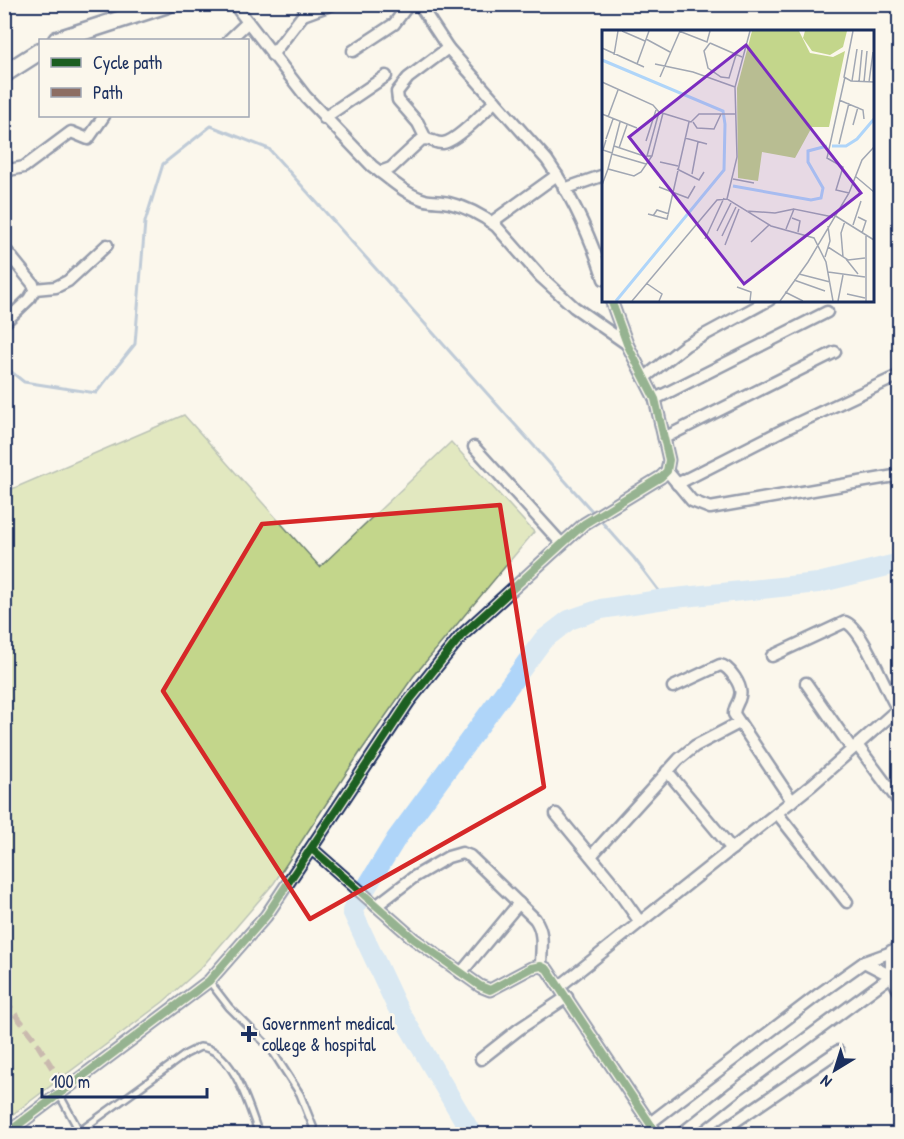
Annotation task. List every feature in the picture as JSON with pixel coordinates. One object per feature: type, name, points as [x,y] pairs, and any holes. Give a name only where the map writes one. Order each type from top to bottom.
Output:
[{"type":"street","points":[[60,39],[168,4]]},
{"type":"street","points":[[234,4],[324,118],[372,166],[402,189],[421,199],[447,202],[463,207],[492,222],[540,276],[574,307],[627,344]]},
{"type":"street","points":[[272,55],[303,15],[308,4]]},
{"type":"street","points":[[303,15],[333,4]]},
{"type":"street","points":[[353,51],[394,24],[409,4]]},
{"type":"street","points":[[419,4],[448,48],[547,160],[557,175],[594,249],[602,273]]},
{"type":"street","points":[[230,39],[248,22]]},
{"type":"street","points":[[448,48],[408,78],[397,92],[398,100],[418,123],[426,138],[441,144],[446,143],[464,130],[495,101]]},
{"type":"street","points":[[4,74],[39,52]]},
{"type":"street","points":[[324,118],[386,76]]},
{"type":"street","points":[[4,171],[24,167],[71,132],[88,139],[103,117]]},
{"type":"street","points":[[380,172],[391,168],[426,138]]},
{"type":"street","points":[[492,222],[557,175]]},
{"type":"street","points":[[564,189],[602,176]]},
{"type":"street","points":[[35,289],[56,287],[69,281],[107,245]]},
{"type":"street","points":[[4,248],[35,289]]},
{"type":"street","points":[[4,323],[29,299],[35,289]]},
{"type":"street","points":[[6,1134],[209,981],[266,916],[409,701],[461,636],[584,525],[667,471],[669,460],[655,399],[627,344],[612,302]]},
{"type":"street","points":[[644,378],[686,345],[766,302]]},
{"type":"street","points":[[655,399],[827,312]]},
{"type":"street","points":[[664,438],[835,352]]},
{"type":"street","points":[[677,484],[783,430],[900,375]]},
{"type":"street","points":[[474,447],[562,544]]},
{"type":"street","points":[[667,471],[692,501],[710,508],[900,475]]},
{"type":"street","points":[[560,986],[792,801],[899,710],[866,648],[850,624],[845,622],[772,656]]},
{"type":"street","points":[[673,687],[711,668],[725,666],[730,670],[740,690],[741,696],[733,709],[739,723],[792,801]]},
{"type":"street","points":[[806,683],[900,803]]},
{"type":"street","points":[[591,856],[667,771],[689,750],[739,723]]},
{"type":"street","points":[[667,771],[732,849]]},
{"type":"street","points":[[777,813],[847,902]]},
{"type":"street","points":[[556,814],[611,881],[640,922]]},
{"type":"street","points":[[312,849],[414,939],[480,986],[490,990],[531,968],[541,966],[547,969],[653,1131],[819,994],[864,962],[895,950],[891,976],[681,1134]]},
{"type":"street","points":[[373,903],[448,857],[462,853],[474,860],[540,926],[541,966]]},
{"type":"street","points":[[461,973],[519,903]]},
{"type":"street","points":[[864,962],[891,976],[900,992]]},
{"type":"street","points":[[482,1059],[519,1029],[567,997]]},
{"type":"street","points":[[717,1134],[838,1051]]},
{"type":"lane","points":[[209,981],[229,1006],[271,1049],[300,1094],[316,1134]]},
{"type":"lane","points":[[59,1095],[80,1133],[186,1054],[200,1047],[213,1050],[236,1076],[259,1134]]},
{"type":"highlighted area","points":[[500,505],[544,787],[310,919],[163,691],[262,524]]},
{"type":"green space","points":[[184,415],[320,567],[451,442],[534,532],[413,677],[274,883],[201,968],[163,1002],[5,1120],[5,492]]},
{"type":"waterway","points":[[4,366],[24,382],[96,393],[135,344],[145,222],[163,164],[211,126],[269,149],[634,558],[665,599]]},
{"type":"waterway","points":[[472,1134],[396,1005],[352,911],[396,839],[543,640],[569,620],[601,609],[665,599],[818,583],[900,563]]},
{"type":"marked path","points":[[4,1000],[33,1037],[66,1090]]},
{"type":"cycle path","points":[[6,1134],[209,981],[266,916],[409,701],[461,636],[584,524],[661,477],[667,471],[669,460],[655,399],[627,344],[612,302]]},
{"type":"cycle path","points":[[312,849],[414,939],[480,986],[490,990],[531,968],[541,966],[547,969],[657,1134]]},
{"type":"place","name":"Government medical college & hospital","points":[[249,1034]]}]
